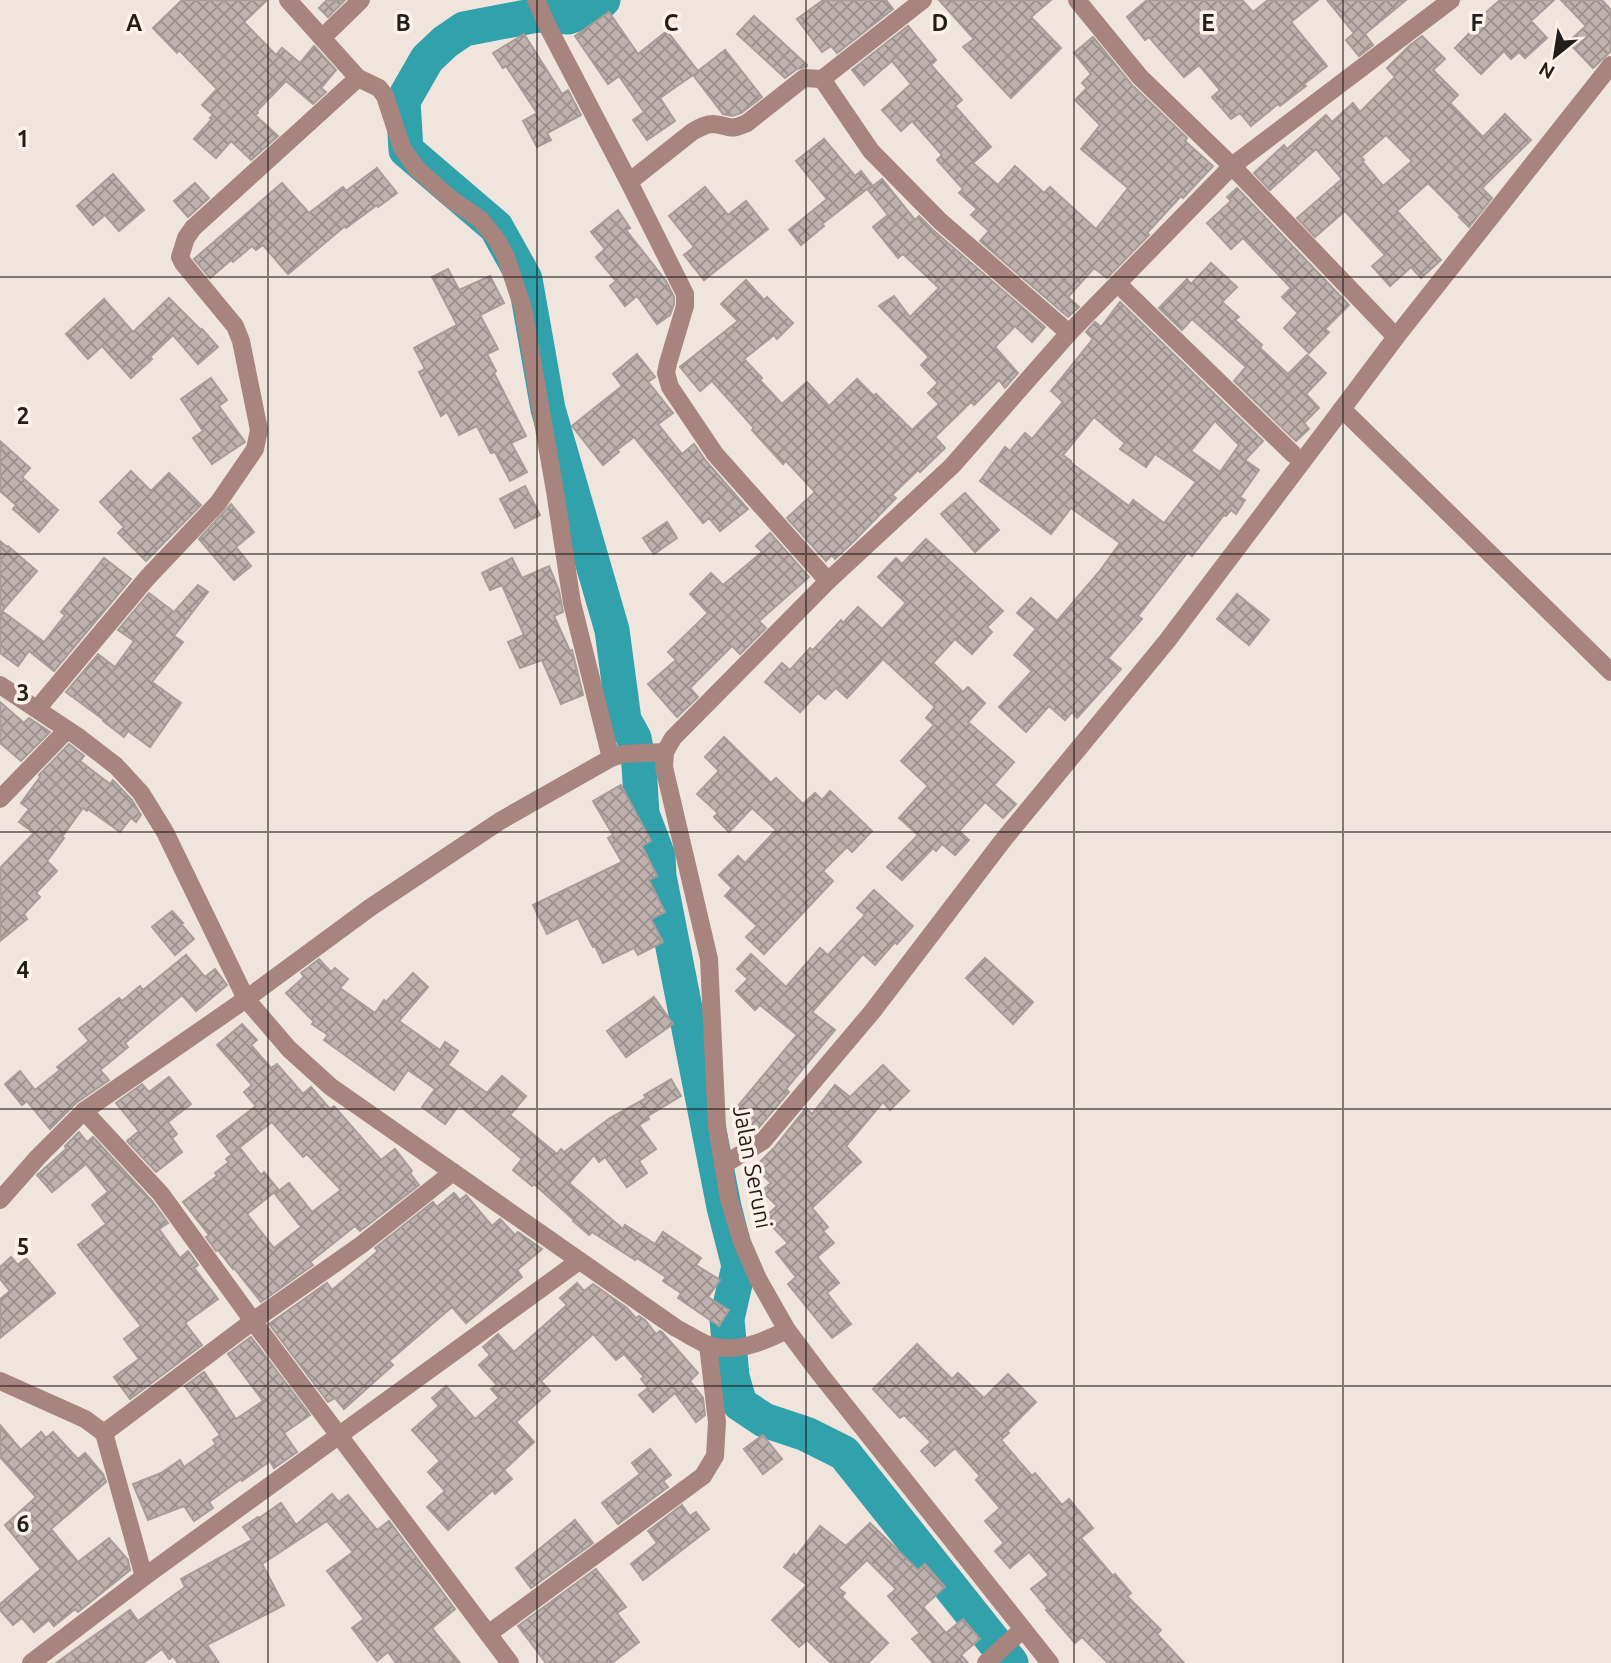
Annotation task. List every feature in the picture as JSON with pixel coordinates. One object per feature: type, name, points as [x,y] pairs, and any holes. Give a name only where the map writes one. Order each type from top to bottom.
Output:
[{"type":"street","points":[[288,0],[358,78],[379,88],[385,96],[402,148],[417,169],[452,200],[481,220],[506,257],[523,308],[572,603],[617,756]]},
{"type":"street","points":[[321,38],[361,0]]},
{"type":"street","points":[[536,0],[685,295],[666,373],[670,387],[715,454],[828,581]]},
{"type":"street","points":[[629,182],[703,126],[713,124],[732,129],[739,127],[804,78],[822,79],[923,0]]},
{"type":"street","points":[[1077,0],[1140,77],[1232,166],[1396,337]]},
{"type":"street","points":[[0,1200],[38,1157],[85,1111],[246,999],[371,907],[489,828],[617,756],[657,752],[828,581],[952,466],[1069,332],[1232,166],[1451,0]]},
{"type":"street","points":[[723,1165],[763,1141],[872,1012],[1004,839],[1167,641],[1396,337],[1611,65]]},
{"type":"street","points":[[37,709],[147,578],[218,503],[255,449],[259,430],[241,341],[235,327],[183,263],[180,257],[186,238],[193,228],[358,78]]},
{"type":"street","points":[[822,79],[872,151],[940,221],[1069,332]]},
{"type":"street","points":[[1118,284],[1293,454]]},
{"type":"street","points":[[1342,409],[1611,672]]},
{"type":"street","points":[[0,685],[116,766],[141,793],[166,832],[246,999],[289,1049],[331,1087],[676,1328],[716,1346],[743,1348],[787,1330]]},
{"type":"street","points":[[0,799],[67,730]]},
{"type":"street","name":"Jalan Seruni","points":[[657,752],[664,767],[709,959],[717,1127],[730,1199],[742,1242],[758,1279],[787,1330],[1050,1663]]},
{"type":"street","points":[[85,1111],[162,1194],[253,1321],[510,1663]]},
{"type":"street","points":[[104,1433],[253,1321],[361,1245],[453,1172]]},
{"type":"street","points":[[30,1663],[579,1261]]},
{"type":"street","points":[[488,1634],[703,1476],[715,1456],[716,1346]]},
{"type":"street","points":[[0,1381],[85,1419],[104,1433],[144,1577]]},
{"type":"street","points":[[988,1661],[1023,1629]]},
{"type":"building","points":[[182,0],[267,0],[244,22],[276,55],[282,48],[300,63],[314,46],[336,70],[321,88],[326,92],[313,104],[286,81],[257,111],[255,115],[278,136],[251,160],[231,141],[216,158],[194,139],[212,119],[210,118],[213,115],[202,105],[217,89],[153,28]]},
{"type":"building","points":[[327,0],[345,0],[328,17],[319,8]]},
{"type":"building","points":[[823,0],[886,0],[893,9],[837,53],[831,46],[822,52],[797,19]]},
{"type":"building","points":[[939,0],[1051,0],[1031,17],[1061,48],[1011,98],[963,47],[974,39]]},
{"type":"building","points":[[1147,0],[1242,0],[1253,12],[1268,0],[1318,0],[1291,22],[1327,66],[1304,84],[1306,86],[1251,126],[1240,113],[1231,119],[1212,97],[1220,90],[1199,65],[1184,77],[1149,37],[1145,40],[1127,17]]},
{"type":"building","points":[[1327,0],[1406,0],[1365,34],[1373,45],[1359,56],[1346,40],[1354,33]]},
{"type":"building","points":[[1500,0],[1554,0],[1531,21],[1547,38],[1525,58],[1519,52],[1511,59],[1504,51],[1481,74],[1455,48]]},
{"type":"building","points":[[1561,0],[1602,0],[1611,10],[1611,51],[1593,68],[1568,42],[1586,26]]},
{"type":"building","points":[[609,12],[638,54],[667,31],[698,71],[725,50],[762,97],[741,113],[732,116],[723,114],[693,75],[660,98],[675,121],[647,140],[633,120],[644,112],[619,76],[608,84],[575,36]]},
{"type":"building","points":[[754,16],[807,65],[806,67],[797,69],[785,78],[737,34]]},
{"type":"building","points":[[908,26],[936,60],[931,65],[962,100],[955,106],[991,147],[973,163],[998,185],[1015,166],[1044,193],[1050,187],[1096,229],[1128,188],[1081,149],[1100,125],[1075,100],[1087,88],[1082,83],[1091,74],[1074,53],[1093,37],[1132,85],[1187,138],[1185,141],[1213,166],[1183,198],[1181,196],[1147,233],[1149,235],[1107,278],[1094,268],[1068,297],[1079,307],[1068,317],[980,241],[989,231],[971,215],[977,209],[959,193],[963,189],[937,160],[942,155],[912,121],[901,131],[882,110],[911,84],[892,61],[864,85],[852,70]]},
{"type":"building","points":[[524,34],[562,94],[568,90],[581,115],[547,133],[551,140],[537,147],[523,121],[537,113],[506,66],[503,68],[493,53]]},
{"type":"building","points":[[1422,36],[1445,59],[1433,70],[1458,95],[1450,103],[1483,137],[1505,114],[1531,140],[1482,188],[1492,198],[1469,227],[1428,183],[1397,211],[1441,260],[1421,278],[1411,267],[1390,286],[1372,266],[1385,255],[1345,211],[1315,237],[1297,218],[1342,179],[1316,149],[1270,190],[1254,173],[1284,145],[1287,149],[1326,115],[1332,122],[1353,103],[1360,112],[1395,77],[1387,68]],"holes":[[[1386,135],[1412,161],[1383,186],[1361,157]]]},
{"type":"building","points":[[824,139],[855,176],[861,171],[872,185],[822,224],[824,226],[801,245],[789,230],[827,199],[796,161]]},
{"type":"building","points":[[377,168],[397,193],[346,228],[345,226],[288,274],[263,245],[256,250],[252,246],[210,278],[194,259],[282,183],[309,213],[343,187],[346,191]]},
{"type":"building","points":[[113,174],[144,210],[119,231],[105,215],[93,225],[77,206]]},
{"type":"building","points":[[882,179],[915,220],[919,216],[1045,327],[1032,342],[1015,326],[995,347],[1018,373],[1005,388],[999,380],[974,405],[971,402],[935,437],[945,448],[892,495],[896,498],[854,541],[835,559],[832,555],[826,561],[787,518],[815,492],[786,461],[783,464],[712,381],[700,391],[680,367],[738,321],[721,304],[746,280],[764,300],[767,297],[793,323],[777,339],[774,335],[744,359],[782,404],[807,382],[829,406],[857,379],[912,430],[939,404],[928,393],[938,383],[921,365],[929,357],[879,306],[894,296],[910,317],[939,288],[903,254],[898,258],[873,227],[888,215],[868,190]]},
{"type":"building","points":[[195,183],[209,198],[188,217],[174,201]]},
{"type":"building","points":[[705,187],[728,215],[746,201],[768,229],[704,280],[684,255],[694,247],[669,216]]},
{"type":"building","points":[[1237,188],[1349,305],[1325,329],[1329,332],[1309,353],[1284,328],[1298,313],[1282,297],[1291,288],[1243,238],[1231,249],[1207,223],[1231,201],[1227,197]]},
{"type":"building","points":[[618,210],[630,228],[626,230],[666,281],[674,297],[670,315],[657,324],[637,296],[625,306],[610,286],[616,281],[596,257],[605,249],[591,232]]},
{"type":"building","points":[[1211,263],[1237,287],[1222,302],[1239,317],[1235,320],[1262,345],[1260,348],[1288,374],[1307,355],[1326,373],[1306,394],[1319,408],[1304,423],[1309,429],[1296,441],[1234,381],[1246,367],[1192,319],[1182,330],[1159,308],[1187,279],[1191,284]]},
{"type":"building","points":[[448,269],[459,290],[490,276],[504,303],[480,315],[498,349],[487,354],[496,371],[494,373],[526,436],[511,443],[527,472],[510,481],[477,426],[459,435],[447,412],[441,416],[419,372],[425,369],[414,348],[457,325],[432,277]]},
{"type":"building","points":[[169,298],[218,347],[198,364],[173,335],[131,378],[102,346],[88,359],[66,334],[104,299],[133,332]]},
{"type":"building","points":[[1120,302],[1263,441],[1245,460],[1259,470],[1240,497],[1245,500],[1236,514],[1231,510],[1224,515],[1192,556],[1188,552],[1138,616],[1142,619],[1108,658],[1121,669],[1077,718],[1072,712],[1065,720],[1049,706],[1026,732],[999,707],[1032,671],[1014,655],[1036,629],[1017,613],[1031,598],[1057,621],[1120,543],[1071,508],[1051,534],[980,481],[1005,447],[1010,451],[1025,433],[1032,439],[1063,402],[1051,391],[1093,339],[1086,332],[1095,322],[1101,327]],"holes":[[[1094,417],[1125,443],[1120,449],[1146,467],[1155,454],[1196,482],[1164,523],[1133,500],[1129,506],[1063,455]],[[1215,421],[1239,445],[1220,472],[1191,451]]]},
{"type":"building","points":[[637,354],[655,377],[648,382],[673,413],[658,424],[682,454],[694,444],[748,509],[720,531],[709,518],[703,523],[634,437],[603,465],[572,426],[622,386],[613,374]]},
{"type":"building","points":[[211,378],[227,400],[219,406],[245,442],[212,464],[193,438],[203,431],[181,399]]},
{"type":"building","points":[[0,441],[30,468],[22,477],[58,510],[39,532],[13,509],[16,505],[0,491]]},
{"type":"building","points":[[131,471],[151,491],[169,473],[201,505],[146,561],[118,533],[124,527],[100,502]]},
{"type":"building","points":[[525,486],[540,515],[515,528],[500,499]]},
{"type":"building","points":[[965,493],[999,530],[975,552],[941,514]]},
{"type":"building","points":[[231,504],[254,532],[236,547],[251,566],[234,580],[199,539]]},
{"type":"building","points":[[667,522],[677,538],[654,554],[643,538]]},
{"type":"building","points":[[770,533],[809,577],[759,621],[766,628],[740,654],[732,646],[690,688],[698,697],[677,717],[648,684],[676,660],[668,652],[708,613],[690,594],[711,573],[723,585],[762,552],[756,546]]},
{"type":"building","points":[[926,539],[1003,611],[987,627],[992,632],[972,654],[955,639],[933,663],[963,692],[968,687],[985,703],[968,722],[1014,762],[994,785],[1016,804],[1003,818],[985,802],[959,831],[969,840],[955,855],[942,844],[936,851],[933,848],[902,880],[887,867],[918,835],[899,818],[928,786],[901,761],[934,725],[926,718],[935,707],[883,659],[847,698],[836,688],[825,699],[818,693],[800,712],[765,682],[782,663],[790,670],[810,648],[813,650],[841,620],[843,623],[858,607],[882,629],[906,603],[878,577],[896,558],[902,564]]},
{"type":"building","points":[[0,541],[37,571],[2,611],[44,642],[65,615],[61,612],[104,558],[131,579],[54,671],[29,651],[18,666],[0,653]]},
{"type":"building","points":[[512,558],[522,578],[549,566],[559,591],[563,612],[554,616],[570,651],[572,650],[583,695],[561,704],[542,660],[520,668],[508,642],[524,635],[502,585],[490,590],[482,573]]},
{"type":"building","points":[[198,585],[208,592],[174,636],[183,642],[152,682],[181,703],[150,747],[128,731],[124,737],[66,692],[98,654],[115,667],[134,641],[118,630],[149,593],[174,612]]},
{"type":"building","points":[[1237,594],[1269,620],[1249,645],[1217,619]]},
{"type":"building","points":[[0,702],[24,723],[29,718],[50,732],[21,761],[0,743]]},
{"type":"building","points":[[724,737],[771,783],[776,778],[803,804],[815,793],[822,800],[830,791],[872,831],[852,852],[847,847],[823,871],[833,881],[764,954],[746,937],[757,926],[725,896],[732,888],[719,875],[738,856],[745,863],[776,830],[752,808],[729,832],[714,817],[718,813],[697,794],[719,771],[705,757]]},
{"type":"building","points":[[69,744],[84,756],[80,761],[110,784],[113,780],[132,800],[141,815],[136,822],[131,818],[120,832],[83,808],[47,861],[57,871],[36,893],[40,897],[24,914],[27,919],[0,941],[0,868],[34,833],[19,822],[29,809],[21,803],[39,775]]},
{"type":"building","points":[[621,785],[651,841],[642,846],[657,876],[649,880],[665,912],[651,919],[663,942],[638,955],[634,948],[603,963],[578,918],[547,934],[533,905],[622,862],[608,838],[613,835],[593,801]]},
{"type":"building","points":[[874,890],[913,926],[875,965],[863,954],[812,1012],[835,1030],[786,1089],[789,1092],[755,1132],[732,1113],[797,1035],[760,1005],[755,1010],[736,991],[748,979],[737,969],[751,954],[786,987],[820,948],[828,955],[865,915],[857,908]]},
{"type":"building","points":[[172,911],[194,939],[175,955],[152,927]]},
{"type":"building","points":[[186,955],[205,977],[215,969],[227,985],[196,1011],[182,995],[125,1043],[128,1047],[100,1070],[109,1080],[76,1103],[50,1129],[27,1101],[22,1105],[5,1084],[20,1071],[35,1090],[60,1070],[57,1067],[89,1041],[79,1029],[119,998],[122,1001],[140,986],[143,990]]},
{"type":"building","points":[[985,958],[1033,1002],[1013,1024],[966,978]]},
{"type":"building","points":[[319,959],[331,972],[335,968],[348,979],[340,988],[375,1013],[384,1000],[386,1002],[413,973],[428,987],[399,1021],[440,1050],[445,1042],[458,1051],[448,1065],[487,1093],[502,1076],[526,1096],[510,1115],[557,1154],[561,1149],[564,1152],[610,1118],[646,1098],[644,1095],[671,1079],[681,1096],[648,1116],[649,1119],[639,1125],[656,1149],[639,1161],[647,1173],[627,1187],[605,1157],[599,1162],[594,1155],[569,1183],[623,1229],[625,1225],[655,1244],[663,1232],[701,1258],[696,1265],[720,1280],[708,1297],[729,1310],[719,1326],[678,1298],[681,1293],[663,1281],[666,1277],[592,1232],[589,1235],[534,1184],[532,1186],[513,1170],[522,1159],[459,1105],[445,1124],[422,1107],[435,1089],[408,1070],[394,1090],[324,1040],[328,1035],[312,1024],[314,1022],[286,993],[304,977],[301,973]]},
{"type":"building","points":[[654,997],[673,1024],[626,1057],[607,1031]]},
{"type":"building","points":[[242,1024],[257,1040],[251,1045],[271,1068],[277,1064],[303,1094],[311,1087],[330,1109],[334,1106],[381,1160],[395,1149],[419,1185],[360,1231],[355,1226],[310,1262],[313,1265],[261,1302],[234,1268],[218,1250],[216,1251],[206,1237],[209,1235],[183,1202],[217,1176],[215,1173],[229,1162],[226,1159],[240,1148],[261,1175],[264,1172],[278,1189],[247,1214],[274,1248],[301,1227],[275,1194],[289,1183],[312,1212],[341,1190],[307,1154],[303,1157],[272,1122],[231,1154],[217,1136],[256,1106],[244,1092],[252,1085],[217,1045]]},
{"type":"building","points":[[883,1065],[909,1091],[890,1110],[883,1102],[846,1146],[861,1162],[812,1208],[828,1227],[823,1231],[834,1243],[817,1257],[839,1283],[827,1293],[851,1324],[832,1338],[788,1284],[796,1277],[776,1252],[788,1243],[764,1218],[777,1206],[762,1191],[771,1183],[755,1167],[806,1108],[812,1114],[835,1085],[850,1097]]},
{"type":"building","points":[[169,1077],[191,1104],[168,1122],[177,1134],[172,1138],[182,1152],[156,1172],[127,1141],[139,1131],[116,1103],[142,1084],[149,1092]]},
{"type":"building","points":[[79,1132],[87,1142],[93,1137],[152,1201],[168,1223],[159,1229],[180,1258],[188,1251],[198,1265],[194,1268],[218,1299],[185,1323],[202,1345],[130,1399],[114,1377],[139,1359],[124,1339],[141,1326],[78,1245],[106,1224],[92,1205],[108,1192],[86,1164],[52,1192],[37,1175],[66,1149],[65,1146]]},
{"type":"building","points":[[454,1193],[460,1200],[466,1195],[492,1226],[500,1219],[515,1235],[518,1232],[542,1249],[517,1270],[522,1277],[466,1323],[452,1307],[389,1361],[393,1365],[344,1409],[335,1398],[328,1402],[269,1324],[327,1283],[332,1290],[378,1251],[375,1248],[433,1202],[437,1207]]},
{"type":"building","points":[[11,1257],[18,1265],[26,1258],[55,1293],[0,1338],[0,1299],[10,1291],[0,1279],[0,1267]]},
{"type":"building","points":[[577,1283],[584,1291],[593,1284],[627,1308],[636,1318],[639,1316],[645,1320],[656,1334],[662,1332],[698,1373],[690,1381],[703,1398],[705,1415],[696,1422],[675,1393],[653,1412],[639,1395],[648,1388],[641,1379],[644,1377],[624,1354],[616,1360],[593,1334],[541,1381],[550,1391],[516,1422],[534,1442],[504,1470],[512,1479],[495,1494],[493,1490],[448,1530],[427,1507],[445,1491],[428,1472],[440,1461],[412,1430],[439,1406],[432,1398],[446,1386],[475,1419],[499,1398],[491,1389],[497,1385],[479,1365],[490,1355],[483,1347],[498,1334],[514,1352],[567,1305],[560,1298]]},
{"type":"building","points":[[251,1337],[310,1415],[284,1433],[297,1452],[274,1468],[270,1461],[242,1481],[241,1479],[209,1502],[213,1508],[194,1521],[184,1506],[148,1520],[133,1484],[161,1473],[180,1460],[184,1467],[216,1444],[213,1440],[220,1435],[185,1386],[204,1372],[236,1419],[263,1401],[228,1354]]},
{"type":"building","points":[[917,1344],[952,1379],[958,1373],[984,1398],[1008,1374],[1036,1402],[1001,1440],[1032,1476],[1035,1473],[1062,1505],[1069,1499],[1093,1528],[1081,1538],[1131,1593],[1127,1596],[1161,1630],[1157,1634],[1184,1663],[1108,1663],[1082,1637],[1075,1643],[1031,1589],[1049,1575],[1029,1552],[1010,1568],[995,1551],[1004,1543],[985,1521],[1000,1508],[976,1480],[980,1476],[955,1448],[935,1466],[921,1451],[931,1442],[904,1415],[900,1418],[873,1389]]},
{"type":"building","points":[[0,1425],[21,1450],[41,1432],[46,1438],[53,1432],[78,1459],[85,1453],[103,1474],[106,1482],[51,1529],[78,1562],[109,1538],[128,1560],[130,1570],[78,1612],[75,1609],[54,1626],[49,1620],[34,1632],[22,1618],[13,1625],[0,1610],[0,1604],[41,1569],[5,1525],[36,1497],[0,1457]]},
{"type":"building","points":[[763,1435],[782,1459],[763,1474],[744,1449]]},
{"type":"building","points":[[650,1449],[671,1475],[663,1481],[668,1487],[618,1524],[602,1503],[640,1474],[632,1463]]},
{"type":"building","points":[[332,1494],[339,1502],[348,1495],[377,1530],[389,1521],[455,1609],[432,1628],[460,1663],[396,1663],[388,1652],[377,1661],[352,1628],[364,1619],[327,1571],[353,1552],[327,1521],[262,1564],[284,1605],[207,1645],[219,1663],[178,1663],[173,1656],[169,1659],[162,1649],[143,1663],[56,1663],[130,1610],[138,1621],[185,1587],[181,1579],[252,1540],[243,1527],[258,1517],[281,1503],[296,1525]]},
{"type":"building","points":[[682,1505],[690,1516],[696,1512],[709,1529],[643,1580],[631,1564],[657,1543],[648,1531]]},
{"type":"building","points":[[575,1520],[593,1543],[531,1588],[516,1568]]},
{"type":"building","points":[[870,1523],[918,1570],[925,1564],[945,1587],[923,1607],[946,1633],[963,1619],[980,1639],[961,1655],[968,1663],[933,1663],[912,1639],[920,1633],[888,1596],[896,1589],[867,1560],[838,1588],[845,1593],[842,1597],[888,1643],[868,1663],[831,1663],[807,1640],[799,1647],[772,1620],[807,1585],[784,1567],[820,1526],[846,1546]]},
{"type":"building","points":[[596,1569],[626,1607],[617,1613],[639,1642],[612,1663],[546,1663],[518,1626]]},
{"type":"waterway","points":[[603,0],[593,8],[568,17],[537,15],[464,29],[445,42],[427,59],[403,101],[406,150],[496,227],[525,279],[548,409],[612,630],[624,720],[634,738],[639,765],[642,814],[658,856],[659,876],[724,1207],[739,1266],[727,1319],[732,1377],[740,1404],[764,1420],[806,1434],[844,1453],[1011,1663]]}]
